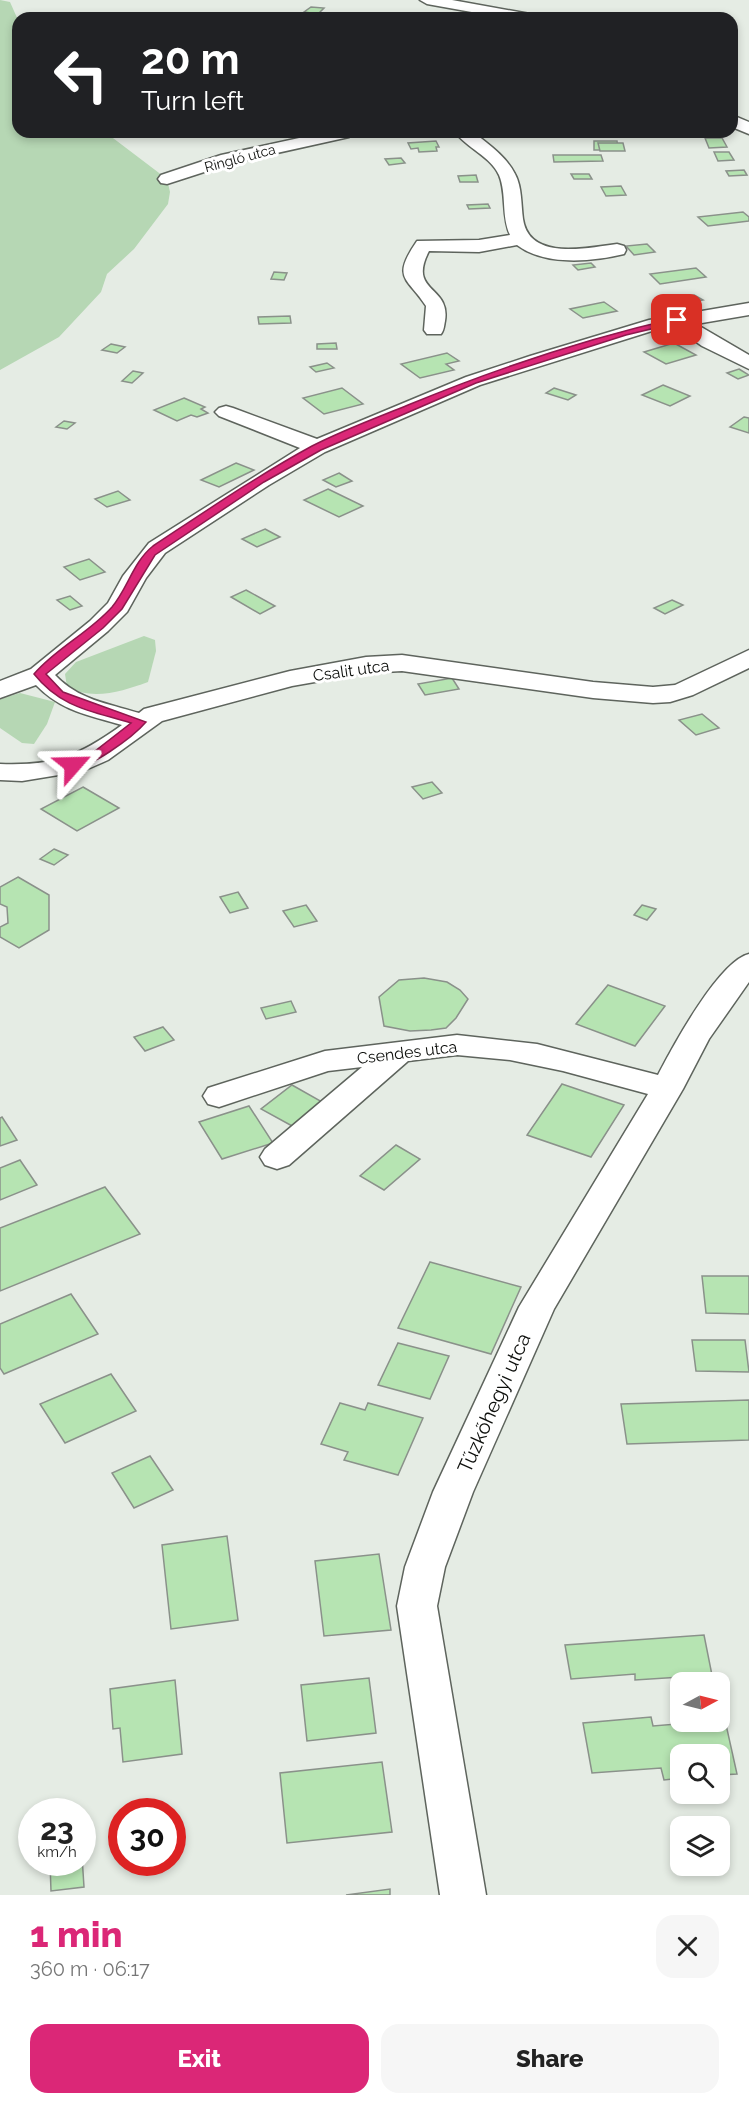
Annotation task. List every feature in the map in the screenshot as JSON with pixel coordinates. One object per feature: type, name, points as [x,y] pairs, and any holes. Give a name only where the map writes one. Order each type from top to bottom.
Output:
[{"type":"street","points":[[427,0],[496,12]]},
{"type":"street","name":"Ringló utca","points":[[167,179],[227,159],[322,138]]},
{"type":"street","points":[[470,138],[496,160],[507,175],[516,231],[526,243]]},
{"type":"street","points":[[434,330],[437,309],[432,299],[418,287],[412,276],[414,260],[423,245],[479,246],[526,243],[562,255],[617,250]]},
{"type":"street","points":[[0,690],[40,674],[99,626],[118,607],[151,553],[261,480],[317,447],[473,381],[624,333],[677,320],[749,309]]},
{"type":"street","points":[[677,320],[749,363]]},
{"type":"street","points":[[226,412],[317,447]]},
{"type":"street","name":"Csalit utca","points":[[0,772],[22,773],[73,765],[99,753],[140,722],[174,708],[290,679],[366,665],[402,663],[593,690],[653,695],[684,690],[749,658]]},
{"type":"street","points":[[40,674],[59,694],[86,706],[140,722]]},
{"type":"street","name":"Tűzkőhegyi utca","points":[[463,1895],[417,1606],[425,1567],[453,1492],[537,1307],[668,1089],[684,1055],[729,984],[749,963]]},
{"type":"street","name":"Csendes utca","points":[[219,1096],[325,1061],[457,1045],[477,1046],[569,1061],[668,1089]]},
{"type":"street","points":[[277,1156],[397,1054]]},
{"type":"green space","points":[[0,0],[10,2],[14,12],[12,12],[12,138],[113,138],[167,179],[170,192],[168,204],[134,249],[107,274],[101,292],[59,337],[0,370]]},
{"type":"green space","points":[[144,636],[155,640],[156,651],[148,682],[128,689],[97,694],[67,687],[65,674],[76,662]]},
{"type":"green space","points":[[20,693],[55,702],[47,724],[34,744],[22,743],[0,728],[0,699]]},
{"type":"building","points":[[311,7],[324,8],[320,12],[304,12]]},
{"type":"building","points":[[705,138],[722,138],[727,147],[709,148]]},
{"type":"building","points":[[436,141],[439,147],[436,147],[437,151],[419,152],[418,148],[411,149],[408,143]]},
{"type":"building","points":[[594,141],[617,141],[618,150],[594,150]]},
{"type":"building","points":[[598,143],[623,143],[625,151],[600,151]]},
{"type":"building","points":[[714,152],[729,152],[734,160],[718,161]]},
{"type":"building","points":[[553,155],[601,155],[603,161],[554,162]]},
{"type":"building","points":[[401,158],[405,163],[389,165],[385,159]]},
{"type":"building","points":[[744,170],[747,175],[729,176],[726,171]]},
{"type":"building","points":[[571,174],[589,174],[592,179],[574,179]]},
{"type":"building","points":[[476,175],[478,182],[460,182],[458,176]]},
{"type":"building","points":[[621,186],[626,195],[606,196],[601,187]]},
{"type":"building","points":[[488,204],[490,208],[469,209],[467,205]]},
{"type":"building","points":[[743,212],[749,217],[749,221],[708,226],[698,217]]},
{"type":"building","points":[[647,244],[655,252],[634,255],[626,246]]},
{"type":"building","points":[[591,263],[595,267],[578,270],[573,265]]},
{"type":"building","points":[[696,268],[706,277],[660,284],[650,274]]},
{"type":"building","points":[[274,272],[287,273],[284,280],[271,279]]},
{"type":"building","points":[[694,295],[703,300],[687,304],[679,298]]},
{"type":"building","points":[[604,302],[617,311],[583,318],[570,309]]},
{"type":"building","points":[[290,316],[291,323],[259,324],[258,317]]},
{"type":"building","points":[[336,343],[337,349],[317,349],[317,344]]},
{"type":"building","points":[[674,343],[696,355],[666,364],[644,352]]},
{"type":"building","points":[[111,344],[125,347],[117,353],[102,350]]},
{"type":"building","points":[[447,353],[459,361],[446,364],[454,370],[420,378],[401,364]]},
{"type":"building","points":[[327,363],[334,368],[316,372],[310,367]]},
{"type":"building","points":[[739,369],[749,375],[738,379],[727,373]]},
{"type":"building","points":[[133,371],[143,373],[132,383],[122,381]]},
{"type":"building","points":[[663,385],[690,396],[670,406],[642,395]]},
{"type":"building","points":[[342,388],[363,404],[324,414],[303,398]]},
{"type":"building","points":[[554,388],[576,395],[568,400],[546,393]]},
{"type":"building","points":[[184,398],[205,407],[201,409],[208,413],[197,417],[191,415],[177,421],[154,410]]},
{"type":"building","points":[[744,417],[749,418],[749,433],[730,427]]},
{"type":"building","points":[[64,421],[75,423],[67,429],[56,427]]},
{"type":"building","points":[[236,463],[254,470],[219,487],[201,480]]},
{"type":"building","points":[[339,473],[352,481],[336,487],[323,480]]},
{"type":"building","points":[[328,489],[363,506],[339,517],[304,500]]},
{"type":"building","points":[[118,491],[130,500],[107,507],[95,499]]},
{"type":"building","points":[[265,529],[280,537],[257,547],[242,539]]},
{"type":"building","points":[[89,559],[105,572],[80,580],[64,567]]},
{"type":"building","points":[[246,590],[275,606],[260,614],[231,597]]},
{"type":"building","points":[[70,596],[82,606],[70,610],[57,600]]},
{"type":"building","points":[[672,600],[683,605],[665,614],[654,608]]},
{"type":"building","points":[[452,678],[459,689],[425,695],[418,684]]},
{"type":"building","points":[[702,714],[719,728],[696,735],[679,720]]},
{"type":"building","points":[[432,782],[442,793],[423,799],[412,787]]},
{"type":"building","points":[[83,787],[119,808],[77,831],[41,809]]},
{"type":"building","points":[[54,849],[68,855],[54,865],[40,859]]},
{"type":"building","points":[[18,877],[49,895],[49,930],[19,948],[0,937],[0,927],[8,923],[7,907],[0,904],[0,887]]},
{"type":"building","points":[[238,892],[248,908],[230,913],[220,897]]},
{"type":"building","points":[[306,905],[317,921],[294,927],[283,911]]},
{"type":"building","points":[[642,905],[656,909],[647,920],[634,915]]},
{"type":"building","points":[[424,978],[447,982],[460,990],[468,999],[456,1018],[446,1028],[431,1030],[410,1031],[384,1026],[379,997],[399,980]]},
{"type":"building","points":[[608,985],[665,1006],[635,1046],[576,1024]]},
{"type":"building","points":[[291,1001],[296,1012],[266,1019],[261,1008]]},
{"type":"building","points":[[163,1027],[174,1040],[145,1051],[134,1037]]},
{"type":"building","points":[[562,1084],[624,1105],[591,1157],[527,1135]]},
{"type":"building","points":[[292,1085],[324,1103],[294,1127],[261,1109]]},
{"type":"building","points":[[249,1106],[273,1143],[222,1159],[199,1122]]},
{"type":"building","points":[[2,1117],[17,1140],[0,1146],[0,1118]]},
{"type":"building","points":[[396,1145],[420,1159],[384,1190],[360,1176]]},
{"type":"building","points":[[20,1160],[37,1185],[0,1200],[0,1168]]},
{"type":"building","points":[[105,1187],[140,1234],[0,1291],[0,1228]]},
{"type":"building","points":[[430,1262],[521,1287],[491,1354],[398,1328]]},
{"type":"building","points":[[702,1276],[749,1276],[749,1314],[706,1313]]},
{"type":"building","points":[[71,1294],[98,1334],[4,1374],[0,1368],[0,1324]]},
{"type":"building","points":[[692,1340],[745,1340],[749,1372],[696,1371]]},
{"type":"building","points":[[398,1343],[449,1356],[430,1399],[378,1385]]},
{"type":"building","points":[[111,1374],[136,1411],[65,1443],[40,1404]]},
{"type":"building","points":[[749,1400],[749,1440],[627,1444],[621,1404]]},
{"type":"building","points":[[340,1403],[365,1410],[368,1403],[423,1418],[398,1475],[344,1460],[348,1452],[321,1444]]},
{"type":"building","points":[[150,1456],[173,1490],[134,1508],[112,1473]]},
{"type":"building","points":[[227,1536],[238,1620],[171,1629],[162,1545]]},
{"type":"building","points":[[379,1554],[391,1630],[324,1636],[315,1561]]},
{"type":"building","points":[[704,1635],[711,1672],[670,1672],[670,1678],[635,1680],[635,1674],[571,1679],[565,1645]]},
{"type":"building","points":[[369,1678],[376,1733],[307,1741],[301,1685]]},
{"type":"building","points":[[175,1680],[182,1754],[123,1762],[120,1728],[113,1729],[110,1689]]},
{"type":"building","points":[[651,1717],[653,1726],[670,1725],[670,1732],[728,1732],[737,1774],[730,1774],[730,1744],[670,1744],[670,1779],[664,1780],[661,1768],[592,1773],[583,1723]]},
{"type":"building","points":[[382,1762],[392,1832],[287,1843],[280,1773]]},
{"type":"building","points":[[50,1876],[83,1876],[84,1887],[51,1891]]},
{"type":"building","points":[[390,1889],[390,1895],[346,1895]]},
{"type":"route","points":[[73,765],[118,741],[140,722],[77,703],[59,694],[40,674],[99,626],[118,607],[135,576],[157,548],[261,480],[317,447],[398,411],[473,381],[624,333],[677,320]]}]
